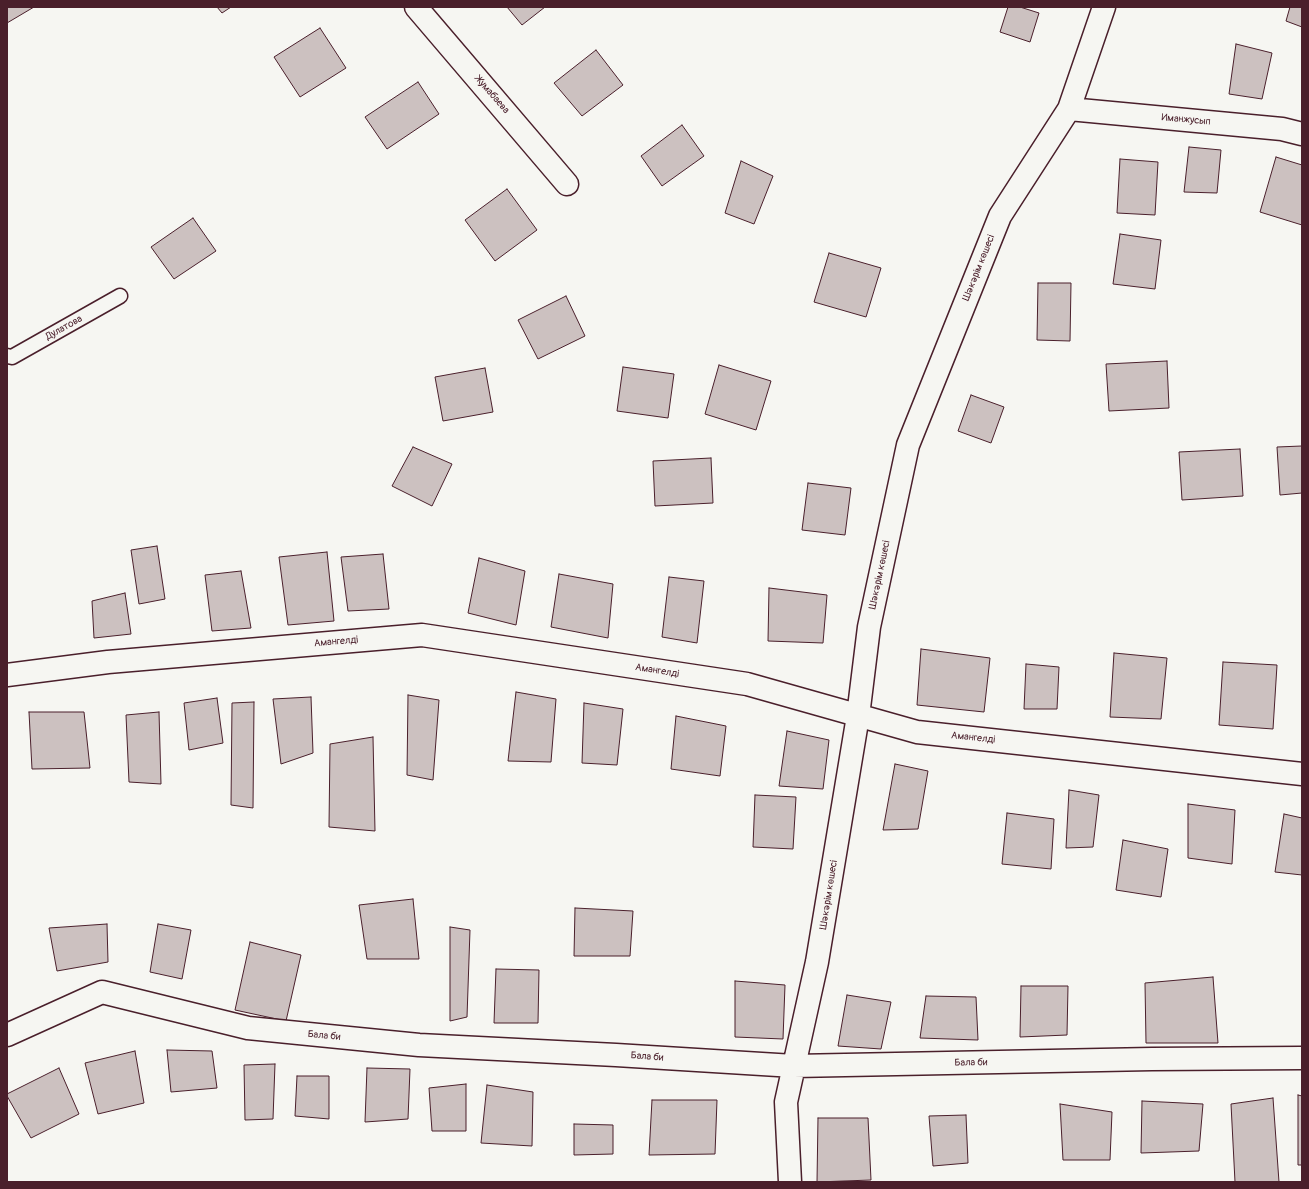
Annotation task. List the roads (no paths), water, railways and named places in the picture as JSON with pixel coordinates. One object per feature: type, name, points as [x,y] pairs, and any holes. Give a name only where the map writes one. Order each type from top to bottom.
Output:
[{"type":"street","name":"Жумабаева","points":[[416,7],[567,184]]},
{"type":"street","name":"Шәкәрім көшесі","points":[[790,1182],[786,1102],[818,962],[858,716],[869,627],[908,445],[1000,216],[1070,109],[1104,7]]},
{"type":"street","name":"Иманжусып","points":[[1070,109],[1282,129],[1302,134]]},
{"type":"street","name":"Амангелді","points":[[7,675],[108,662],[422,635],[747,684],[917,732],[1302,774]]},
{"type":"street","name":"Бала би","points":[[7,1035],[102,992],[248,1028],[419,1045],[794,1066],[1152,1059],[1302,1058]]},
{"type":"lane","name":"Дулатова","points":[[7,356],[12,357],[120,296]]}]
